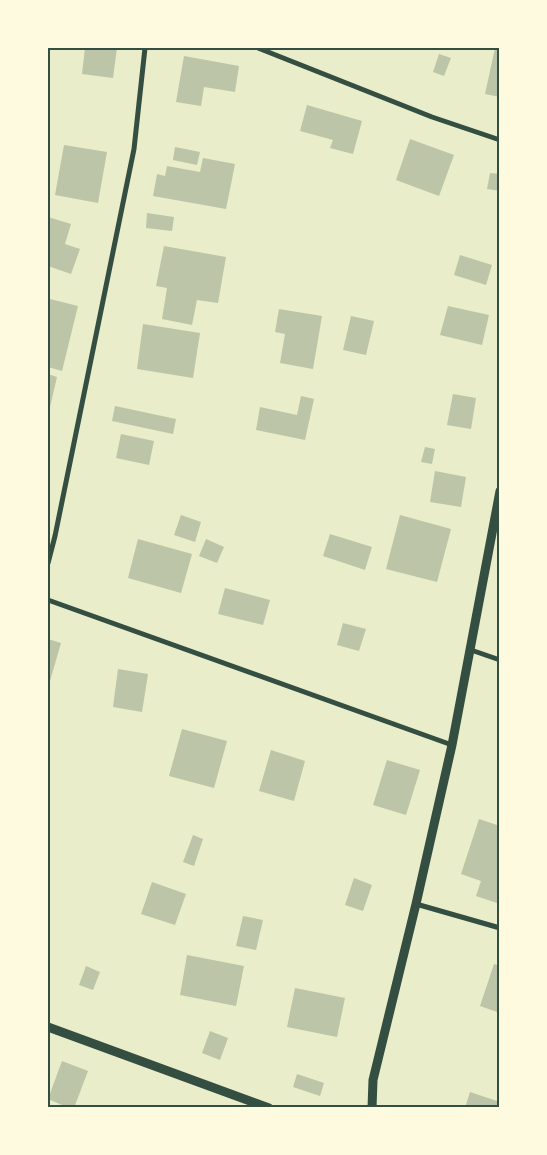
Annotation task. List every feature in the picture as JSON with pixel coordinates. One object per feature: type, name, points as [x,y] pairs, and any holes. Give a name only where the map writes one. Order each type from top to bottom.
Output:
[{"type":"street","points":[[48,563],[134,149],[145,48]]},
{"type":"street","points":[[258,48],[432,117],[500,140]]},
{"type":"street","points":[[372,1108],[373,1080],[452,745],[500,491]]},
{"type":"street","points":[[48,600],[452,745]]},
{"type":"street","points":[[471,650],[500,660]]},
{"type":"street","points":[[416,904],[500,928]]},
{"type":"street","points":[[48,1027],[269,1108]]},
{"type":"building","points":[[85,48],[117,48],[113,78],[82,74]]},
{"type":"building","points":[[495,48],[500,48],[500,97],[485,94]]},
{"type":"building","points":[[439,54],[451,58],[444,76],[433,72]]},
{"type":"building","points":[[184,56],[239,66],[235,92],[204,87],[201,106],[176,102]]},
{"type":"building","points":[[307,105],[362,121],[353,154],[330,148],[333,140],[300,131]]},
{"type":"building","points":[[410,139],[454,155],[439,196],[396,180]]},
{"type":"building","points":[[64,145],[107,152],[98,203],[55,195]]},
{"type":"building","points":[[175,147],[200,152],[197,165],[173,160]]},
{"type":"building","points":[[203,158],[235,164],[226,209],[153,196],[157,174],[165,176],[167,166],[200,172]]},
{"type":"building","points":[[490,173],[500,174],[500,191],[487,189]]},
{"type":"building","points":[[147,213],[174,217],[172,231],[146,228]]},
{"type":"building","points":[[48,217],[71,224],[65,244],[80,249],[71,274],[48,266]]},
{"type":"building","points":[[164,246],[226,257],[218,303],[197,300],[192,325],[162,319],[167,288],[156,286]]},
{"type":"building","points":[[460,255],[492,265],[486,285],[454,275]]},
{"type":"building","points":[[50,299],[78,306],[62,371],[48,367],[48,307]]},
{"type":"building","points":[[448,306],[489,315],[482,345],[440,335]]},
{"type":"building","points":[[279,309],[322,316],[313,369],[280,363],[285,334],[275,332]]},
{"type":"building","points":[[351,316],[374,321],[366,355],[343,350]]},
{"type":"building","points":[[143,324],[200,333],[193,378],[137,369]]},
{"type":"building","points":[[48,374],[57,377],[50,407],[48,406]]},
{"type":"building","points":[[453,394],[476,398],[471,429],[447,425]]},
{"type":"building","points":[[301,396],[314,399],[305,440],[256,430],[260,407],[297,415]]},
{"type":"building","points":[[115,406],[176,419],[173,434],[112,421]]},
{"type":"building","points":[[121,434],[154,441],[149,465],[116,458]]},
{"type":"building","points":[[425,447],[435,449],[432,464],[421,462]]},
{"type":"building","points":[[435,471],[466,477],[461,507],[430,502]]},
{"type":"building","points":[[181,515],[201,522],[195,542],[174,535]]},
{"type":"building","points":[[400,515],[451,529],[437,582],[386,569]]},
{"type":"building","points":[[330,534],[372,547],[365,570],[323,556]]},
{"type":"building","points":[[138,539],[192,554],[181,593],[128,578]]},
{"type":"building","points":[[206,539],[224,547],[217,563],[199,556]]},
{"type":"building","points":[[225,588],[270,600],[263,625],[218,614]]},
{"type":"building","points":[[343,623],[366,629],[359,651],[337,645]]},
{"type":"building","points":[[48,639],[61,643],[50,681],[48,681]]},
{"type":"building","points":[[118,669],[148,674],[142,712],[113,707]]},
{"type":"building","points":[[182,729],[227,741],[214,788],[169,776]]},
{"type":"building","points":[[271,750],[305,761],[294,801],[259,791]]},
{"type":"building","points":[[387,760],[420,770],[406,815],[373,805]]},
{"type":"building","points":[[479,819],[500,826],[500,895],[497,903],[476,896],[481,881],[461,874]]},
{"type":"building","points":[[193,835],[203,839],[194,866],[183,862]]},
{"type":"building","points":[[354,878],[372,885],[363,911],[345,905]]},
{"type":"building","points":[[152,882],[186,894],[175,925],[141,914]]},
{"type":"building","points":[[243,916],[263,920],[256,950],[236,946]]},
{"type":"building","points":[[187,955],[244,966],[236,1006],[180,995]]},
{"type":"building","points":[[494,964],[500,966],[500,1013],[480,1006]]},
{"type":"building","points":[[86,966],[100,972],[93,990],[79,985]]},
{"type":"building","points":[[295,988],[345,998],[337,1037],[287,1027]]},
{"type":"building","points":[[210,1031],[228,1038],[220,1060],[202,1053]]},
{"type":"building","points":[[62,1061],[88,1071],[74,1108],[69,1108],[48,1099]]},
{"type":"building","points":[[297,1074],[324,1083],[320,1096],[293,1087]]},
{"type":"building","points":[[470,1092],[500,1102],[500,1108],[465,1108]]}]
